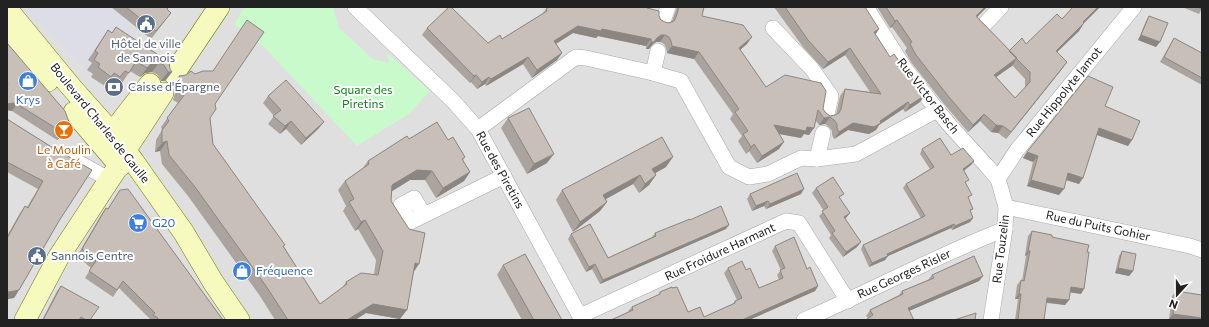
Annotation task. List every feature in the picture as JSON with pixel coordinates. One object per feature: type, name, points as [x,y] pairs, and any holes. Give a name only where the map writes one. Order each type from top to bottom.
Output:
[{"type":"main road","points":[[203,7],[169,71],[219,7]]},
{"type":"main road","name":"Boulevard Charles de Gaulle","points":[[7,9],[71,86],[117,150]]},
{"type":"main road","name":"Boulevard Charles de Gaulle","points":[[7,33],[52,86],[78,106],[117,150],[184,233],[239,320]]},
{"type":"main road","points":[[25,320],[117,150],[156,88]]},
{"type":"street","name":"Rue des Piretins","points":[[355,7],[453,101],[478,129],[581,318]]},
{"type":"street","name":"Rue Victor Basch","points":[[866,7],[904,66],[937,110],[998,179]]},
{"type":"street","points":[[984,25],[1001,7]]},
{"type":"street","name":"Rue Hippolyte Jamot","points":[[998,179],[1017,150],[1134,7]]},
{"type":"street","points":[[774,28],[812,69],[831,96],[827,114]]},
{"type":"street","points":[[653,73],[658,51]]},
{"type":"street","points":[[478,129],[576,57],[653,73],[681,81],[729,167],[749,177],[768,174],[800,158],[817,159],[856,154],[937,110]]},
{"type":"street","points":[[817,159],[823,133]]},
{"type":"street","points":[[63,154],[117,150]]},
{"type":"street","points":[[424,215],[504,176]]},
{"type":"street","name":"Rue Touzelin","points":[[991,320],[1005,229],[1006,207],[998,179]]},
{"type":"street","name":"Rue du Puits Gohier","points":[[1006,207],[1198,248]]},
{"type":"street","name":"Rue Froidure Harmant","points":[[581,318],[786,221],[799,224],[848,301]]},
{"type":"street","name":"Rue Georges Risler","points":[[804,320],[848,301],[968,244],[1005,229]]},
{"type":"shaded area","points":[[7,7],[1202,7],[1202,320],[7,320]]},
{"type":"shaded area","points":[[25,7],[111,7],[128,19],[131,29],[135,31],[134,34],[88,60],[92,63],[87,70]]},
{"type":"green space","name":"Square des Piretins","points":[[245,7],[333,7],[339,28],[373,59],[389,63],[387,53],[430,91],[410,113],[357,146],[263,46],[234,24]]},
{"type":"building","points":[[126,7],[168,7],[167,9],[171,13],[156,31]]},
{"type":"building","points":[[449,7],[451,7],[488,43],[500,35],[502,39],[547,11],[546,9],[549,7],[647,7],[659,11],[661,20],[669,23],[674,21],[679,7],[704,7],[702,16],[743,25],[752,37],[739,48],[766,87],[785,75],[821,83],[826,91],[823,109],[830,116],[839,113],[845,89],[881,94],[850,48],[828,62],[808,40],[785,7],[865,7],[879,29],[874,32],[890,57],[894,54],[925,95],[910,105],[908,102],[880,121],[881,123],[874,127],[853,123],[839,132],[837,124],[834,120],[830,117],[824,118],[818,110],[814,128],[807,127],[806,131],[774,125],[784,142],[762,156],[754,144],[751,147],[743,134],[748,131],[735,112],[739,109],[699,52],[672,46],[669,37],[665,35],[661,35],[654,42],[651,42],[651,39],[602,29],[601,31],[578,26],[554,41],[562,53],[537,70],[528,57],[491,79],[489,77],[482,82],[476,75],[474,76],[427,28]]},
{"type":"building","points":[[886,7],[985,7],[976,16],[1010,50],[1022,38],[1026,44],[1057,14],[1062,19],[1073,7],[1098,7],[1056,51],[1067,62],[1011,132],[1003,126],[996,125],[984,114],[973,125],[916,55],[910,44],[912,42]],"holes":[[[1016,58],[1030,72],[1030,82],[1015,98],[994,75]]]},
{"type":"building","points":[[1149,16],[1168,23],[1160,42],[1141,35]]},
{"type":"building","points":[[247,20],[264,32],[215,104],[216,109],[210,118],[213,144],[285,245],[283,246],[320,304],[347,284],[346,282],[361,273],[378,275],[383,251],[365,220],[361,222],[349,202],[354,199],[345,181],[369,164],[368,161],[407,136],[409,139],[437,122],[448,140],[453,137],[465,157],[462,159],[470,172],[443,188],[432,171],[417,170],[392,185],[391,201],[409,229],[425,233],[419,264],[415,263],[407,310],[373,304],[347,320],[288,320],[266,286],[195,187],[169,155],[167,141],[162,143],[162,130],[169,121],[167,118],[185,94],[180,90],[182,84],[179,76],[186,75],[191,71],[195,74],[203,71],[213,71]]},
{"type":"building","points":[[116,27],[169,62],[172,72],[168,72],[164,65],[159,63],[152,63],[147,68],[136,61],[129,73],[125,71],[120,77],[114,73],[111,77],[98,67],[100,64],[94,60],[98,53],[95,51],[108,30],[112,33]]},
{"type":"building","points":[[1174,38],[1202,53],[1202,78],[1164,57]]},
{"type":"building","points":[[7,43],[65,111],[69,122],[67,128],[62,132],[17,104],[7,104]]},
{"type":"building","points":[[1088,76],[1113,87],[1105,106],[1140,121],[1132,140],[1099,128],[1083,178],[1068,173],[1064,189],[1031,180],[1038,156],[1027,152]]},
{"type":"building","points":[[286,80],[324,122],[306,138],[291,121],[285,126],[273,116],[281,110],[268,96]]},
{"type":"building","points":[[529,108],[554,154],[534,164],[508,118]]},
{"type":"building","points":[[7,119],[92,170],[59,221],[19,290],[9,292],[7,291],[7,238],[25,206],[28,208],[43,181],[7,162]]},
{"type":"building","points":[[662,137],[673,157],[652,169],[656,175],[645,184],[640,175],[603,195],[607,202],[580,222],[562,190]]},
{"type":"building","points":[[940,138],[951,155],[963,148],[974,161],[963,169],[969,180],[965,182],[972,195],[968,197],[973,209],[970,210],[973,218],[955,226],[954,224],[887,254],[888,256],[872,263],[863,245],[925,216],[906,184],[934,167],[922,149]]},
{"type":"building","points":[[797,173],[804,189],[770,204],[768,201],[756,206],[750,194]]},
{"type":"building","points":[[833,177],[844,194],[839,197],[850,213],[844,217],[861,242],[846,252],[832,233],[835,231],[822,211],[828,207],[816,188]]},
{"type":"building","points":[[128,189],[223,320],[157,320],[158,318],[153,315],[155,313],[123,281],[117,290],[89,271],[96,261],[82,249],[106,208],[108,209],[120,190]]},
{"type":"building","points":[[721,206],[729,225],[603,280],[595,264],[589,267],[571,234],[590,224],[608,258],[656,236],[655,233],[690,220]]},
{"type":"building","points":[[1032,231],[1089,245],[1084,289],[1071,287],[1069,300],[1047,298],[1044,320],[1018,320],[1021,280],[1024,281]]},
{"type":"building","points":[[794,237],[807,269],[810,267],[818,286],[742,320],[611,320],[633,310],[632,307],[672,287],[677,287],[688,312],[700,307],[704,317],[735,303],[735,301],[742,298],[728,268],[742,261],[746,270],[750,268],[759,288],[783,278],[780,270],[785,268],[775,246]]},
{"type":"building","points":[[1122,251],[1136,254],[1133,271],[1118,268]]},
{"type":"building","points":[[525,254],[562,320],[534,320],[503,265]]},
{"type":"building","points":[[974,256],[983,276],[908,308],[914,320],[867,320],[873,315],[870,310],[903,294],[902,291],[934,278],[932,275]]},
{"type":"building","points":[[61,286],[99,307],[90,320],[86,320],[81,317],[79,320],[43,320]]},
{"type":"building","points":[[1176,291],[1202,295],[1202,318],[1173,314]]},
{"type":"building","points":[[976,313],[975,320],[954,320]]},
{"type":"place","name":"Hôtel de ville de Sannois","points":[[146,24]]},
{"type":"place","name":"Krys","points":[[28,81]]},
{"type":"place","name":"Caisse d'Épargne","points":[[114,87]]},
{"type":"place","name":"Le Moulin à Café","points":[[64,130]]},
{"type":"place","name":"G20","points":[[138,223]]},
{"type":"place","name":"Sannois Centre","points":[[37,256]]},
{"type":"place","name":"Fréquence","points":[[242,271]]}]
